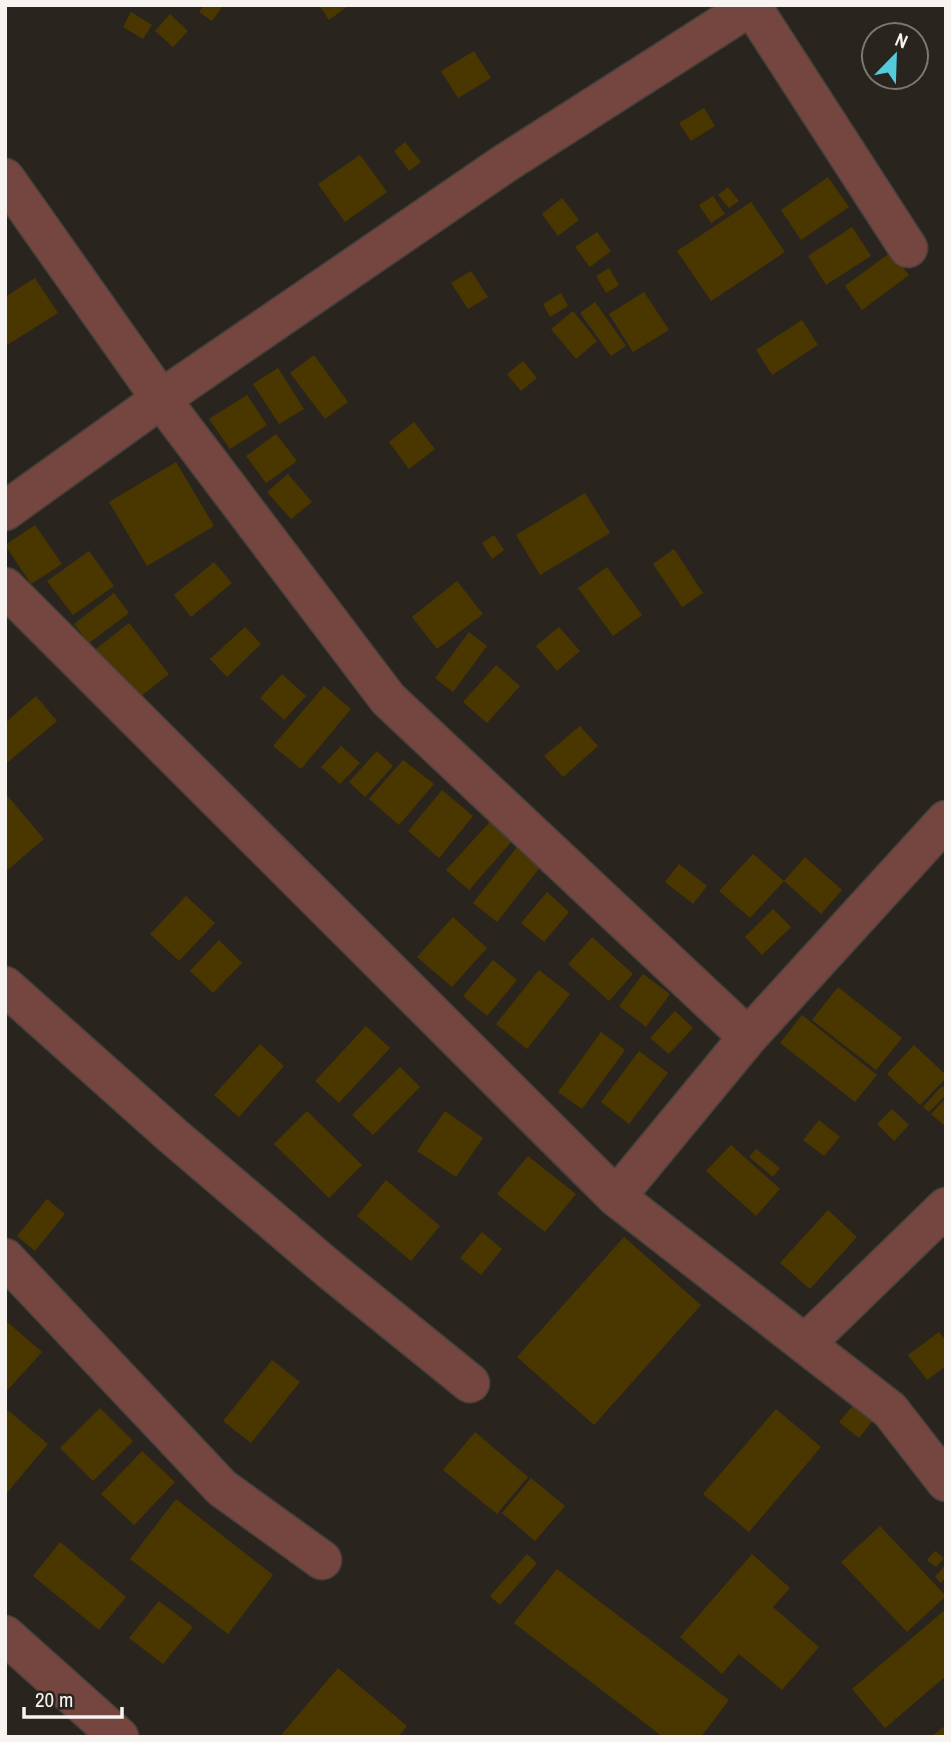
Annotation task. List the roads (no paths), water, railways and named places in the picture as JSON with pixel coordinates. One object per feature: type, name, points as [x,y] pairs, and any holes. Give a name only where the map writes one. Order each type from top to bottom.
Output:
[{"type":"street","points":[[5,510],[161,399],[504,164],[751,6],[908,248]]},
{"type":"street","points":[[5,178],[161,399],[388,699],[748,1037]]},
{"type":"street","points":[[5,587],[616,1197],[891,1410],[946,1482]]},
{"type":"street","points":[[616,1197],[748,1037],[946,820]]},
{"type":"street","points":[[5,986],[183,1145],[329,1269],[470,1383]]},
{"type":"street","points":[[805,1344],[946,1207]]},
{"type":"street","points":[[5,1258],[222,1488],[322,1560]]},
{"type":"street","points":[[5,1634],[119,1737]]}]
